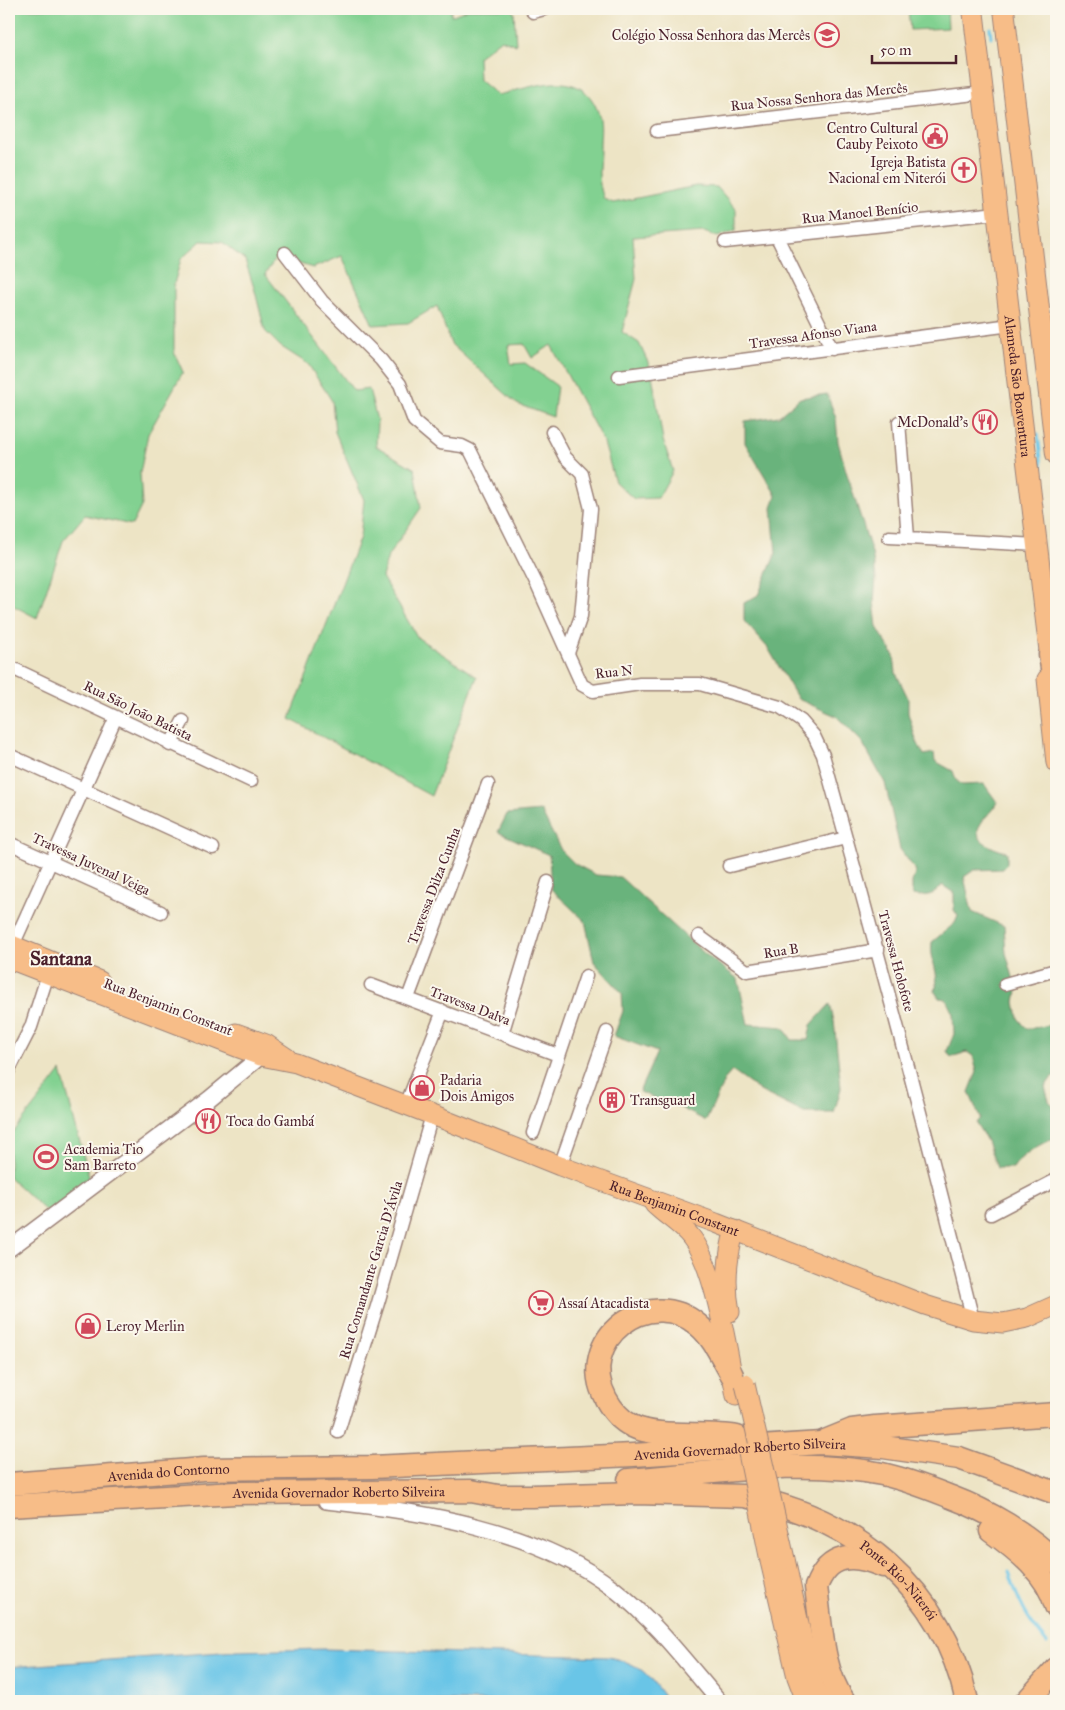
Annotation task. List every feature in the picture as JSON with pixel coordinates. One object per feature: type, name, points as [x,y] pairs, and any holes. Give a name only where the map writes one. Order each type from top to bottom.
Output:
[{"type":"highway","name":"Alameda São Boaventura","points":[[973,9],[1050,655]]},
{"type":"highway","points":[[1004,9],[1051,365],[1056,454]]},
{"type":"highway","points":[[1050,655],[1056,694]]},
{"type":"highway","points":[[738,1385],[713,1341],[698,1324],[682,1316],[663,1311],[642,1313],[624,1321],[610,1334],[601,1349],[598,1364],[598,1380],[611,1408],[632,1426],[649,1431],[734,1436],[780,1446]]},
{"type":"highway","points":[[821,1443],[852,1430],[867,1428],[1056,1414]]},
{"type":"highway","name":"Avenida Governador Roberto Silveira","points":[[329,1467],[624,1456],[821,1443],[884,1447],[959,1458],[1056,1493]]},
{"type":"highway","points":[[959,1458],[987,1459],[1056,1477]]},
{"type":"highway","points":[[471,1491],[814,1466],[883,1474],[965,1502],[1007,1525],[1056,1562]]},
{"type":"highway","name":"Avenida do Contorno","points":[[9,1484],[204,1469],[329,1467]]},
{"type":"highway","name":"Avenida Governador Roberto Silveira","points":[[235,1493],[471,1491],[498,1496],[636,1493],[744,1496],[781,1504]]},
{"type":"highway","points":[[938,1492],[1021,1554],[1042,1577],[1056,1606]]},
{"type":"highway","name":"Avenida do Contorno","points":[[9,1506],[235,1493]]},
{"type":"highway","name":"Ponte Rio-Niterói","points":[[781,1504],[825,1521],[853,1538],[903,1579],[925,1603],[942,1628],[952,1648],[965,1691]]},
{"type":"highway","points":[[844,1701],[836,1691],[825,1644],[816,1587],[820,1577],[829,1566],[841,1559],[855,1557],[883,1566],[903,1579]]},
{"type":"highway","points":[[1027,1701],[1052,1674],[1056,1658]]},
{"type":"main road","name":"Alameda São Boaventura","points":[[1050,655],[1047,672],[1056,763]]},
{"type":"main road","name":"Rua Benjamin Constant","points":[[10,951],[48,974],[264,1050]]},
{"type":"main road","name":"Rua Benjamin Constant","points":[[10,951],[296,1064],[560,1166],[716,1222],[925,1305],[973,1320],[992,1323],[1014,1322],[1056,1306]]},
{"type":"main road","points":[[648,1198],[682,1228],[696,1245],[708,1272],[738,1385],[777,1560],[797,1677],[804,1701]]},
{"type":"main road","points":[[696,1245],[700,1229],[703,1226],[716,1222]]},
{"type":"main road","points":[[735,1230],[726,1291],[738,1385]]},
{"type":"main road","points":[[777,1560],[810,1675],[816,1692],[823,1701]]},
{"type":"street","name":"Rua Nossa Senhora das Mercês","points":[[657,131],[983,93]]},
{"type":"street","name":"Rua Manoel Benício","points":[[725,242],[997,213]]},
{"type":"street","points":[[776,237],[832,349]]},
{"type":"street","name":"Rua N","points":[[285,253],[322,301],[380,360],[400,384],[414,421],[440,443],[462,446],[470,450],[537,585],[582,685],[593,691],[640,684],[700,684]]},
{"type":"street","name":"Travessa Afonso Viana","points":[[619,376],[1011,325]]},
{"type":"street","points":[[899,422],[908,538]]},
{"type":"street","points":[[552,432],[565,457],[582,474],[591,509],[581,616],[568,653]]},
{"type":"street","points":[[888,537],[1037,545]]},
{"type":"street","name":"Rua São João Batista","points":[[12,668],[251,781]]},
{"type":"street","name":"Travessa Holofote","points":[[700,684],[780,708],[801,721],[814,736],[822,755],[878,950],[973,1320]]},
{"type":"street","points":[[10,951],[85,790],[116,717]]},
{"type":"street","points":[[170,744],[183,721]]},
{"type":"street","points":[[9,755],[213,848]]},
{"type":"street","name":"Travessa Dilza Cunha","points":[[408,998],[488,784]]},
{"type":"street","points":[[729,866],[846,838]]},
{"type":"street","name":"Travessa Juvenal Veiga","points":[[9,843],[161,912]]},
{"type":"street","points":[[502,1034],[548,882]]},
{"type":"street","name":"Rua B","points":[[699,936],[747,971],[878,950]]},
{"type":"street","points":[[1004,984],[1056,970]]},
{"type":"street","points":[[9,1070],[30,1027],[48,974]]},
{"type":"street","points":[[533,1133],[586,976]]},
{"type":"street","name":"Travessa Dalva","points":[[371,985],[558,1055]]},
{"type":"street","points":[[406,1105],[443,1011]]},
{"type":"street","points":[[560,1166],[607,1032]]},
{"type":"street","points":[[9,1249],[209,1099],[264,1050]]},
{"type":"street","name":"Rua Comandante Garcia D'Ávila","points":[[338,1432],[378,1303],[432,1115]]},
{"type":"street","points":[[991,1214],[1056,1180]]},
{"type":"street","name":"Avenida Governador Roberto Silveira","points":[[235,1493],[345,1503],[410,1513],[484,1528],[524,1539],[554,1553],[612,1588],[651,1624],[719,1701]]},
{"type":"green space","points":[[9,9],[451,9],[451,16],[468,9],[510,9],[514,12],[516,45],[501,39],[478,57],[479,80],[497,95],[542,84],[556,83],[570,84],[582,89],[592,99],[600,119],[599,178],[604,199],[613,203],[696,186],[717,187],[736,209],[736,230],[718,237],[704,232],[633,237],[636,279],[622,332],[639,343],[651,369],[663,440],[673,471],[658,498],[634,499],[615,482],[604,443],[551,345],[532,358],[524,344],[508,345],[511,364],[525,363],[557,386],[553,417],[517,404],[451,344],[437,306],[408,323],[373,325],[342,256],[313,268],[277,257],[265,274],[354,391],[369,389],[377,420],[376,446],[415,469],[421,508],[388,556],[382,577],[418,638],[477,677],[431,796],[290,719],[360,537],[364,500],[335,432],[332,401],[308,364],[280,346],[265,331],[245,260],[222,242],[201,241],[181,259],[174,284],[174,352],[183,372],[148,434],[140,473],[142,505],[132,525],[85,515],[63,541],[37,618],[10,604],[9,607]]},
{"type":"green space","points":[[908,9],[947,9],[948,28],[910,30]]},
{"type":"green space","points":[[827,394],[836,418],[838,442],[846,471],[872,553],[876,578],[874,601],[877,627],[894,656],[896,673],[908,698],[908,713],[916,740],[924,755],[934,753],[935,761],[953,771],[956,780],[962,785],[984,784],[997,802],[980,825],[978,835],[981,840],[991,847],[1007,852],[1007,864],[1002,869],[974,870],[964,877],[972,912],[1004,926],[1006,953],[1017,991],[1015,1002],[1018,1018],[1027,1029],[1051,1025],[1056,1029],[1056,1077],[1052,1077],[1045,1087],[1049,1101],[1054,1106],[1052,1114],[1054,1121],[1056,1121],[1056,1137],[1027,1153],[1013,1168],[997,1168],[987,1141],[976,1123],[980,1118],[969,1092],[977,1072],[973,1056],[967,1052],[951,1057],[947,1051],[954,1034],[953,1014],[946,999],[939,998],[935,992],[937,978],[932,955],[932,942],[955,923],[958,916],[954,910],[954,893],[942,885],[933,894],[912,895],[912,882],[916,871],[900,849],[885,783],[862,742],[836,716],[798,699],[768,648],[744,621],[744,603],[758,595],[776,553],[772,508],[776,495],[745,443],[745,421],[779,416],[800,398]]},
{"type":"green space","points":[[541,811],[561,850],[575,864],[596,875],[620,877],[705,954],[738,979],[748,1024],[783,1027],[792,1040],[808,1040],[811,1025],[830,1004],[834,1021],[841,1088],[834,1113],[804,1113],[760,1091],[732,1071],[725,1079],[706,1121],[681,1108],[639,1092],[657,1052],[614,1036],[623,1011],[622,993],[594,962],[585,921],[551,889],[549,855],[498,832],[507,814]]},
{"type":"green space","name":"Academia Tio Sam Barreto","points":[[61,1071],[90,1180],[48,1213],[9,1177],[9,1138]]},
{"type":"water","points":[[325,1649],[608,1657],[637,1667],[649,1677],[667,1701],[9,1701],[9,1667],[236,1651]]},
{"type":"waterway","points":[[990,28],[991,37]]},
{"type":"waterway","points":[[1038,434],[1042,468]]},
{"type":"waterway","points":[[1009,1572],[1024,1610],[1047,1643]]},
{"type":"place","name":"Colégio Nossa Senhora das Mercês","points":[[827,35]]},
{"type":"place","name":"Centro Cultural Cauby Peixoto","points":[[935,136]]},
{"type":"place","name":"Igreja Batista Nacional em Niterói","points":[[964,170]]},
{"type":"place","name":"McDonald's","points":[[985,422]]},
{"type":"place","name":"Padaria Dois Amigos","points":[[422,1088]]},
{"type":"place","name":"Transguard","points":[[612,1100]]},
{"type":"place","name":"Toca do Gambá","points":[[208,1121]]},
{"type":"place","name":"Academia Tio Sam Barreto","points":[[46,1157]]},
{"type":"place","name":"Assaí Atacadista","points":[[541,1303]]},
{"type":"place","name":"Leroy Merlin","points":[[88,1326]]},
{"type":"district","name":"Santana","points":[[61,958]]}]
